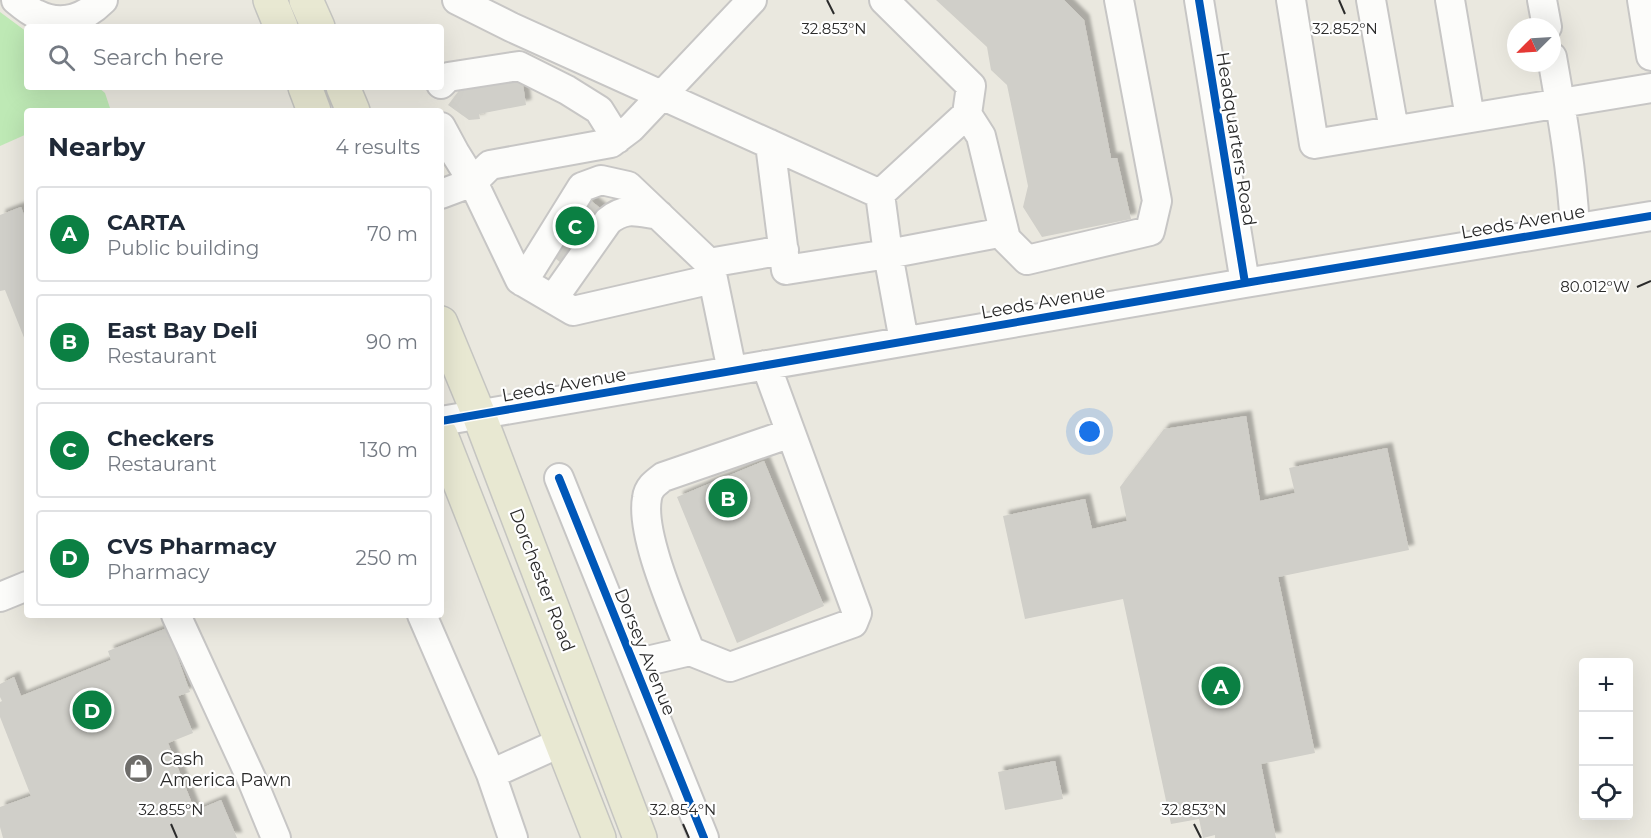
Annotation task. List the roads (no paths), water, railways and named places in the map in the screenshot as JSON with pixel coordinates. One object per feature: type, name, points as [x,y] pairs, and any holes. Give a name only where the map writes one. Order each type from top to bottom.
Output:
[{"type":"main road","points":[[270,0],[280,24]]},
{"type":"main road","points":[[306,0],[317,24]]},
{"type":"main road","points":[[306,90],[313,108]]},
{"type":"main road","points":[[344,90],[352,108]]},
{"type":"main road","name":"Dorchester Road","points":[[444,330],[640,838]]},
{"type":"main road","points":[[444,443],[599,838]]},
{"type":"street","points":[[16,0],[36,14],[69,21],[86,14],[103,0]]},
{"type":"street","points":[[457,0],[511,27],[880,194]]},
{"type":"street","points":[[444,193],[473,182],[490,165],[611,143],[631,128],[752,0]]},
{"type":"street","points":[[880,194],[967,114],[972,86],[884,0]]},
{"type":"street","points":[[967,114],[981,136],[1006,239],[1027,260],[1149,231],[1157,201],[1119,0]]},
{"type":"street","name":"Headquarters Road","points":[[1198,0],[1245,283]]},
{"type":"street","points":[[1291,0],[1314,144],[1651,88]]},
{"type":"street","points":[[1371,0],[1394,130]]},
{"type":"street","points":[[1450,0],[1470,118]]},
{"type":"street","points":[[1542,0],[1545,18]]},
{"type":"street","points":[[1642,0],[1651,56]]},
{"type":"street","points":[[444,81],[448,77],[519,66],[567,90],[599,110],[616,139]]},
{"type":"street","points":[[1555,72],[1573,197],[1575,228]]},
{"type":"street","points":[[431,108],[435,90]]},
{"type":"street","points":[[444,133],[473,182],[520,280],[573,311],[783,250]]},
{"type":"street","points":[[770,144],[786,270],[1004,232]]},
{"type":"street","points":[[524,282],[582,187],[601,180],[628,186],[659,215],[711,271],[732,371]]},
{"type":"street","points":[[880,194],[904,341]]},
{"type":"street","points":[[553,299],[608,220],[619,212],[635,211],[659,215]]},
{"type":"street","name":"Leeds Avenue","points":[[444,421],[1651,216]]},
{"type":"street","points":[[634,664],[690,651],[730,667],[853,623],[857,613],[766,365]]},
{"type":"street","points":[[690,651],[654,554],[645,513],[647,496],[652,484],[663,477],[791,433]]},
{"type":"street","name":"Dorsey Avenue","points":[[559,478],[704,838]]},
{"type":"street","points":[[0,597],[24,587]]},
{"type":"street","points":[[177,618],[252,780],[276,838]]},
{"type":"street","points":[[423,618],[491,774],[513,838]]},
{"type":"street","points":[[491,774],[562,742]]},
{"type":"place","name":"Checkers","points":[[575,226]]},
{"type":"place","name":"East Bay Deli","points":[[728,498]]},
{"type":"place","name":"CARTA","points":[[1221,686]]},
{"type":"place","name":"CVS Pharmacy","points":[[92,710]]},
{"type":"place","name":"Cash America Pawn","points":[[139,769]]}]
